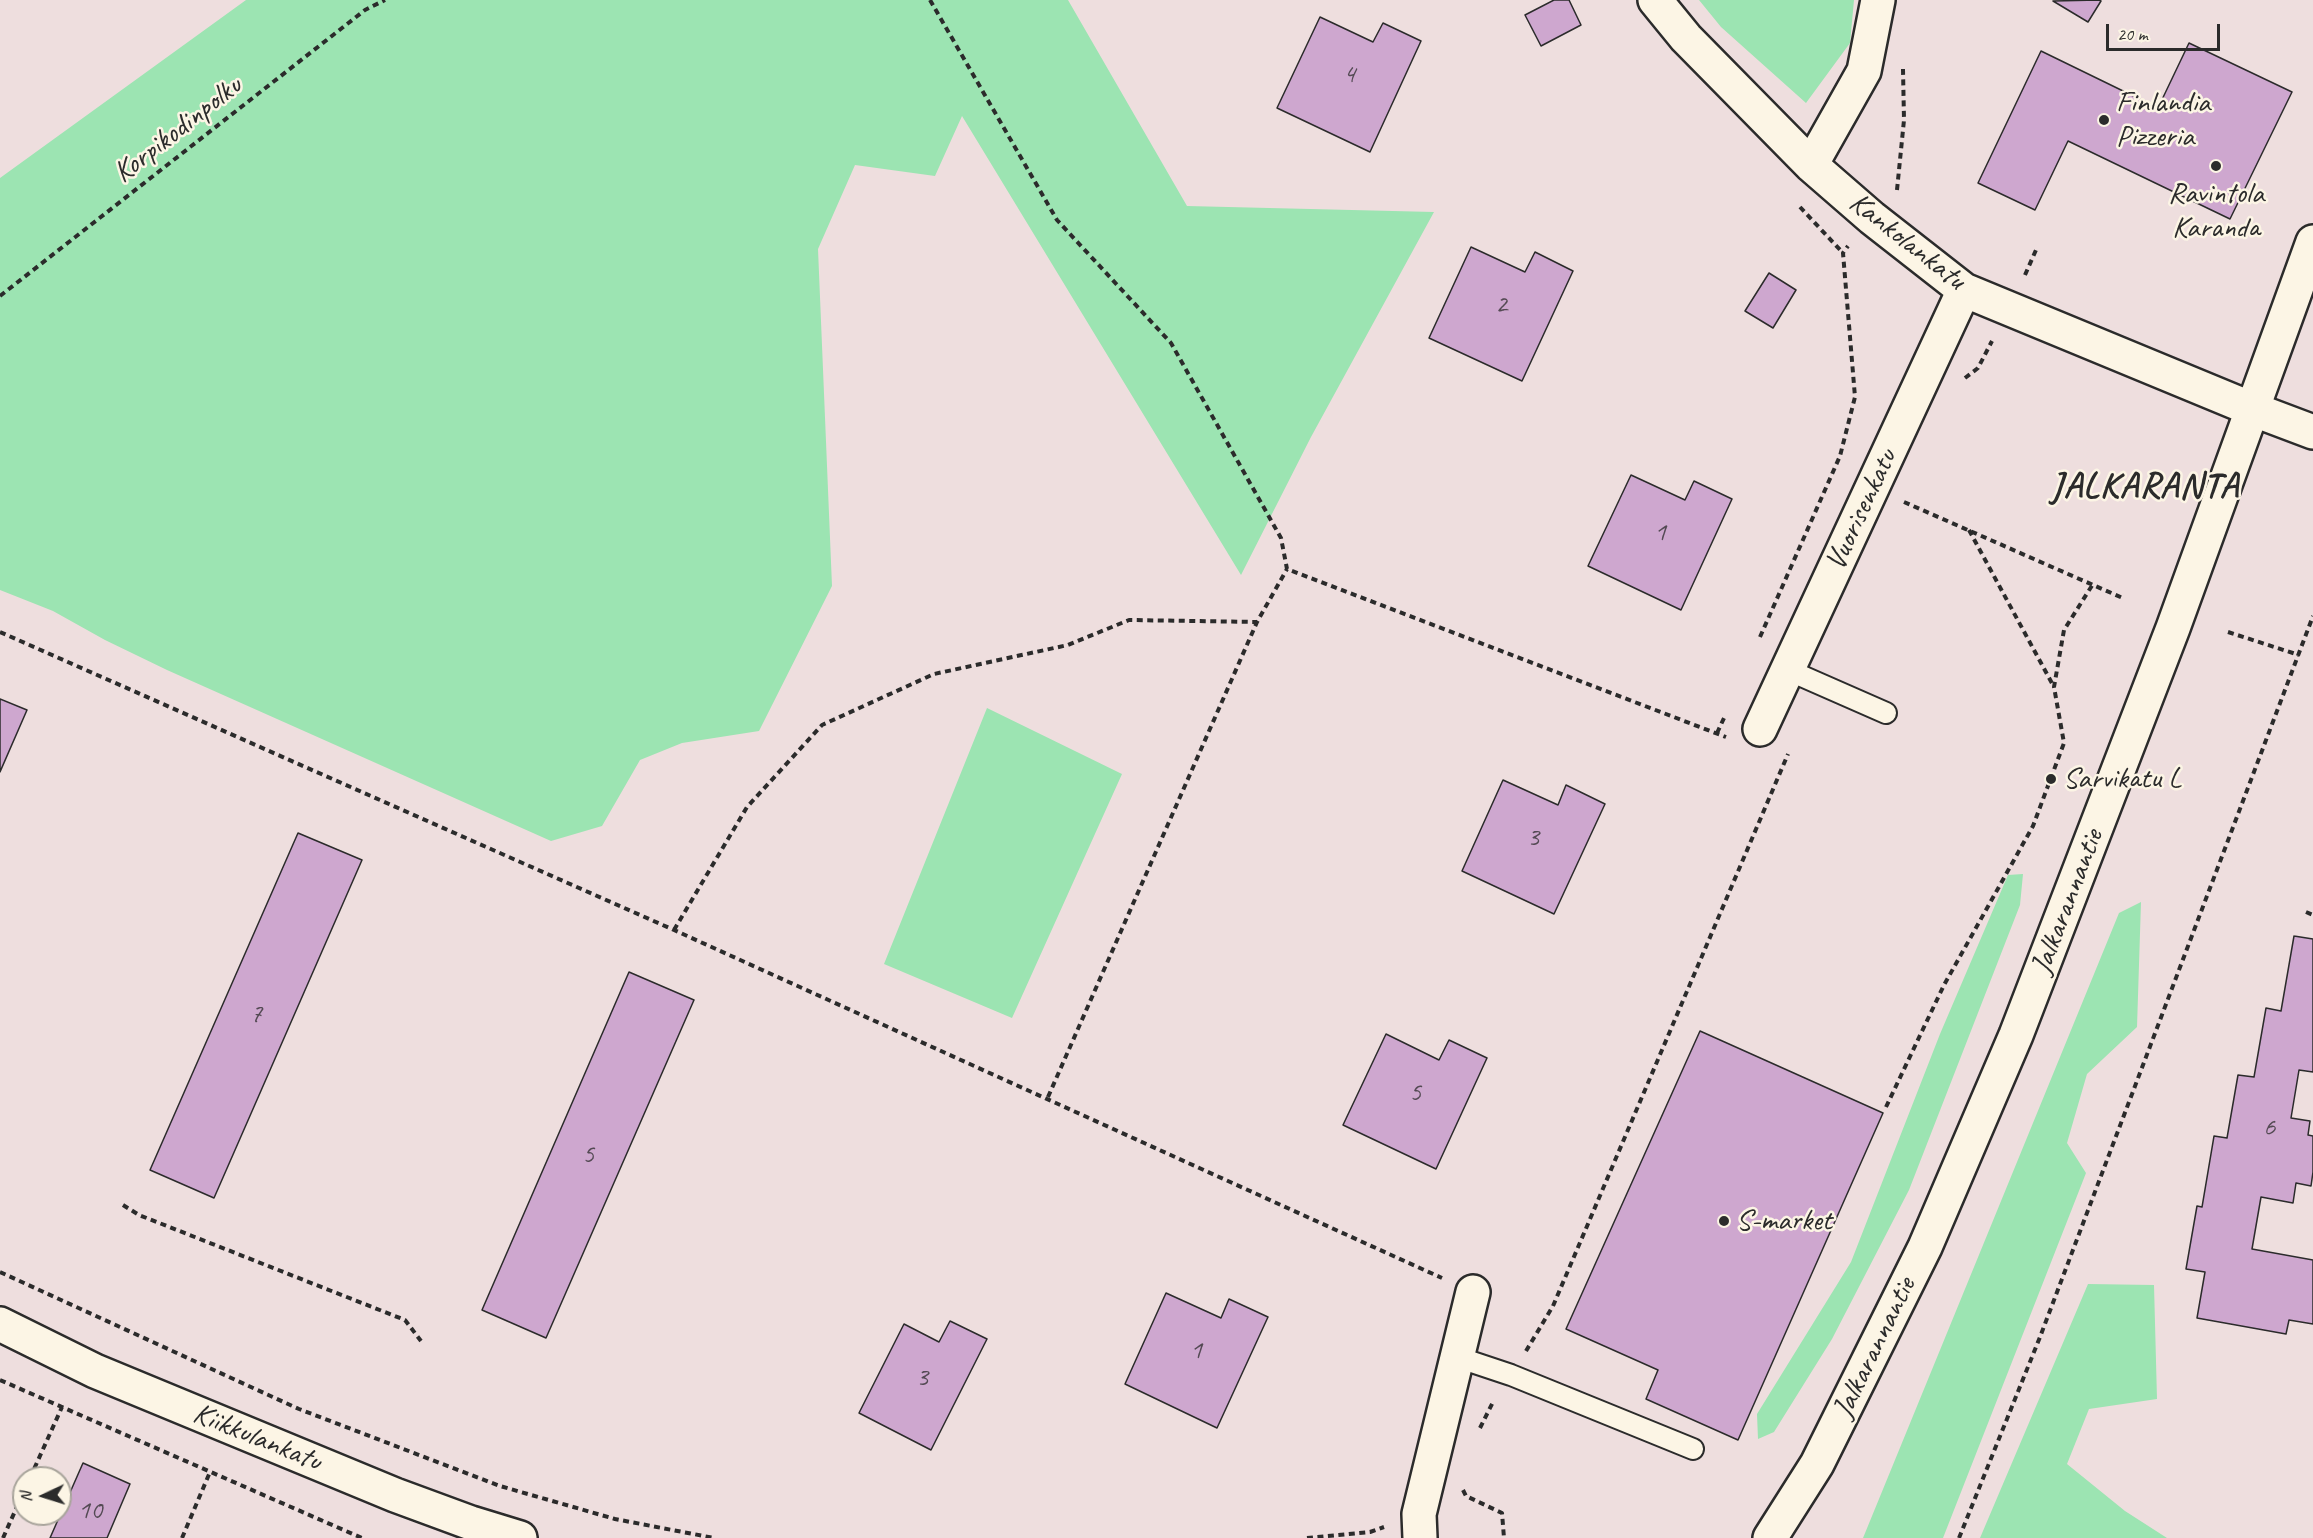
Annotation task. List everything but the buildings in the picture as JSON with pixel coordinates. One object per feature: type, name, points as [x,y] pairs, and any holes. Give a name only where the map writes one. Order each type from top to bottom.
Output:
[{"type":"street","name":"Kankolankatu","points":[[1655,0],[1686,38],[1810,165],[1872,218],[1964,290],[2313,432]]},
{"type":"street","points":[[1810,165],[1864,70],[1878,0]]},
{"type":"street","name":"Jalkarannantie","points":[[1770,1538],[1817,1464],[1920,1257],[2007,1056],[2169,639],[2313,242]]},
{"type":"street","name":"Vuorisenkatu","points":[[1756,742],[1964,290]]},
{"type":"street","points":[[1420,1538],[1419,1514],[1473,1292]]},
{"type":"street","name":"Kiikkulankatu","points":[[0,1324],[95,1371],[384,1490],[471,1523],[520,1538]]},
{"type":"lane","points":[[1788,670],[1886,713]]},
{"type":"lane","points":[[1457,1357],[1511,1375],[1693,1449]]},
{"type":"path","name":"Korpikodinpolku","points":[[0,296],[365,10],[385,0]]},
{"type":"path","points":[[930,0],[1057,220],[1171,343],[1281,537],[1287,569],[1257,622],[1048,1097]]},
{"type":"path","points":[[1758,639],[1840,456]]},
{"type":"path","points":[[1899,500],[2124,599]]},
{"type":"path","points":[[1886,1107],[1944,985],[2033,826],[2064,743],[2054,687],[1969,530]]},
{"type":"path","points":[[1287,569],[1717,733],[1756,742],[1785,761]]},
{"type":"path","points":[[2054,687],[2064,630],[2093,584]]},
{"type":"path","points":[[1959,1538],[2040,1337],[2313,616]]},
{"type":"path","points":[[674,930],[747,807],[822,725],[934,674],[1068,645],[1129,620],[1257,622]]},
{"type":"path","points":[[0,632],[1048,1097],[1473,1292]]},
{"type":"path","points":[[2228,632],[2300,655]]},
{"type":"path","points":[[1717,733],[1726,712]]},
{"type":"path","points":[[1476,1437],[1485,1415],[1553,1306],[1789,750]]},
{"type":"path","points":[[2306,912],[2313,915]]},
{"type":"path","points":[[123,1205],[139,1215],[405,1320],[421,1341]]},
{"type":"path","points":[[0,1272],[299,1409],[500,1486],[615,1520],[714,1538]]},
{"type":"path","points":[[0,1380],[360,1538]]},
{"type":"path","points":[[35,1466],[62,1407]]},
{"type":"path","points":[[182,1538],[210,1472]]},
{"type":"path","points":[[1459,1481],[1466,1496],[1502,1513],[1504,1538]]},
{"type":"path","points":[[3,1538],[12,1518]]},
{"type":"green space","points":[[246,0],[1068,0],[1187,206],[1434,212],[1311,437],[1241,575],[962,116],[935,176],[855,165],[818,249],[832,586],[759,731],[682,743],[640,760],[602,826],[551,841],[167,670],[105,640],[53,611],[0,590],[0,178]]},
{"type":"green space","points":[[1699,0],[1854,0],[1850,43],[1806,103],[1721,27]]},
{"type":"green space","points":[[987,708],[1122,774],[1012,1018],[884,964]]},
{"type":"green space","points":[[2023,874],[2020,905],[1909,1190],[1832,1339],[1774,1432],[1758,1439],[1757,1414],[1851,1262],[1940,1034],[2008,875]]},
{"type":"green space","points":[[2141,902],[2137,1027],[2087,1074],[2067,1143],[2086,1173],[1943,1538],[1863,1538],[2119,913]]},
{"type":"green space","points":[[2088,1284],[2154,1285],[2157,1399],[2089,1409],[2067,1464],[2125,1511],[2167,1538],[1980,1538]]},
{"type":"place","name":"Finlandia Pizzeria","points":[[2104,120]]},
{"type":"place","name":"Ravintola Karanda","points":[[2216,166]]},
{"type":"place","name":"Sarvikatu L","points":[[2051,779]]},
{"type":"place","name":"S-market","points":[[1724,1221]]},
{"type":"district","name":"JALKARANTA","points":[[2145,488]]}]
